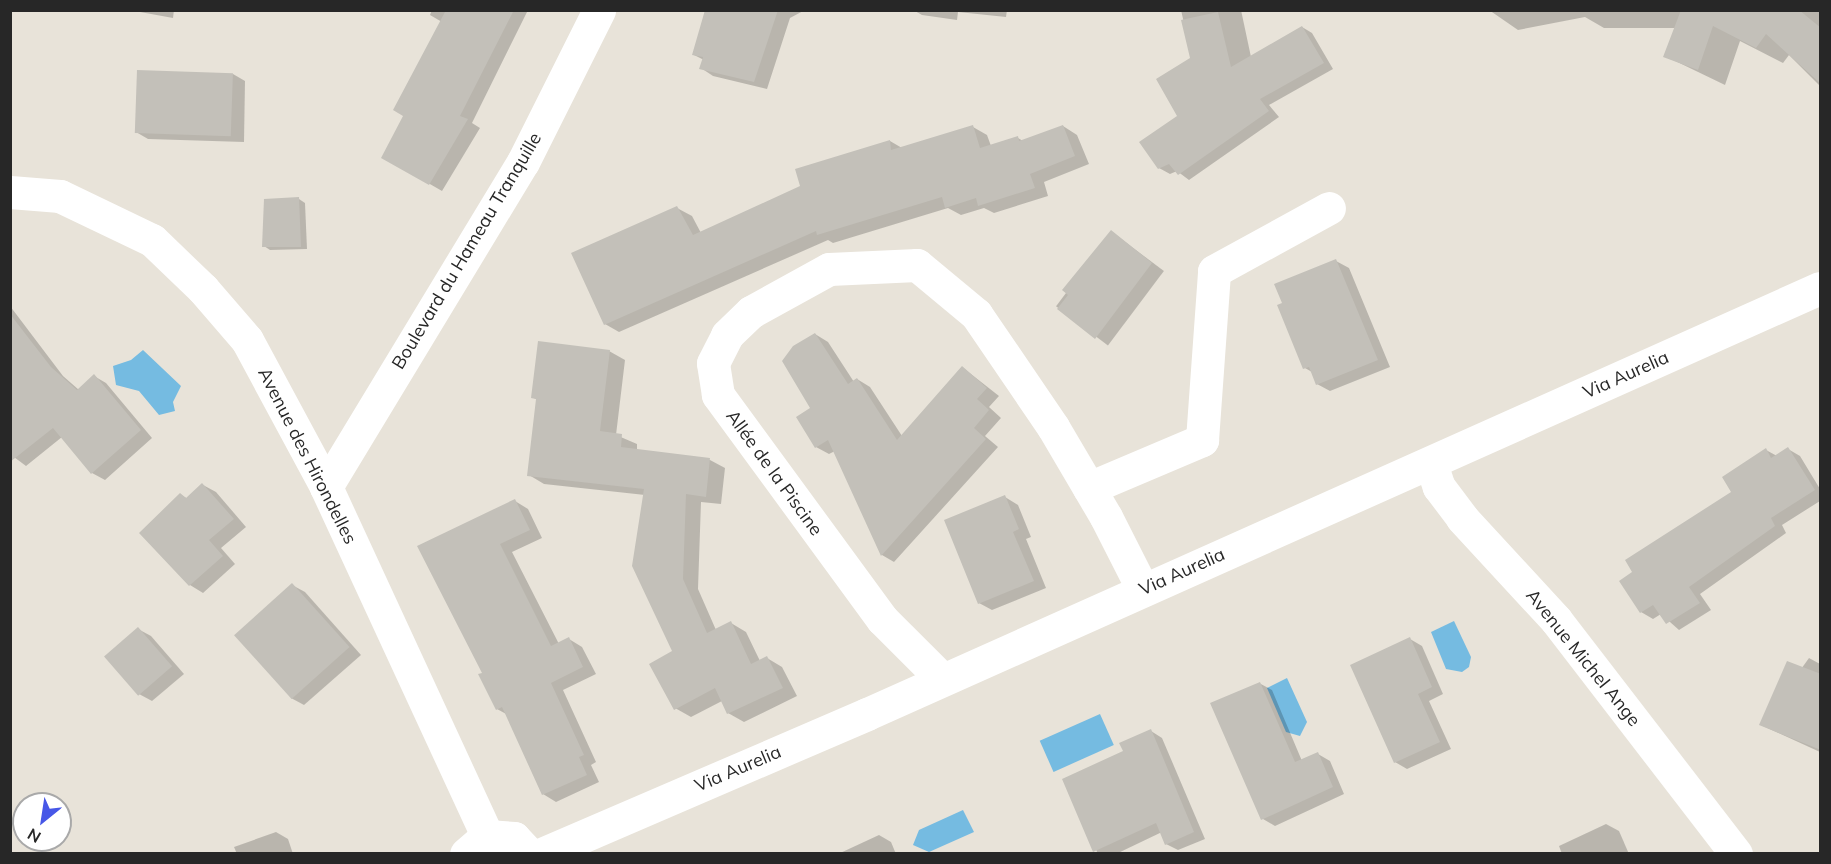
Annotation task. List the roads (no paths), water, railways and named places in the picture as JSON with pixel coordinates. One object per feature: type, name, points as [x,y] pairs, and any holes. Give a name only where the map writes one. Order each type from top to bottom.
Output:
[{"type":"street","name":"Boulevard du Hameau Tranquille","points":[[326,487],[523,162],[599,10]]},
{"type":"street","name":"Avenue des Hirondelles","points":[[10,192],[60,196],[152,240],[203,289],[247,340],[326,487],[477,845]]},
{"type":"street","points":[[1089,488],[1202,440],[1214,271],[1329,208]]},
{"type":"street","name":"Allée de la Piscine","points":[[941,678],[882,619],[718,396],[713,363],[727,335],[751,312],[829,269],[917,265],[976,314],[1089,488],[1143,590]]},
{"type":"street","name":"Via Aurelia","points":[[542,854],[1431,463],[1821,288]]},
{"type":"street","name":"Avenue Michel Ange","points":[[1431,463],[1439,487],[1462,518],[1557,620],[1736,854]]},
{"type":"street","points":[[477,845],[514,838],[528,854]]},
{"type":"water","points":[[143,350],[181,386],[173,402],[175,411],[159,415],[139,391],[116,385],[113,366],[131,360]]},
{"type":"water","points":[[1454,621],[1471,657],[1469,667],[1462,672],[1446,669],[1431,632]]},
{"type":"water","points":[[1287,678],[1307,722],[1300,736],[1286,732],[1267,688]]},
{"type":"water","points":[[1100,714],[1114,745],[1054,772],[1040,741]]},
{"type":"water","points":[[963,810],[974,832],[929,852],[913,845],[919,830]]}]
